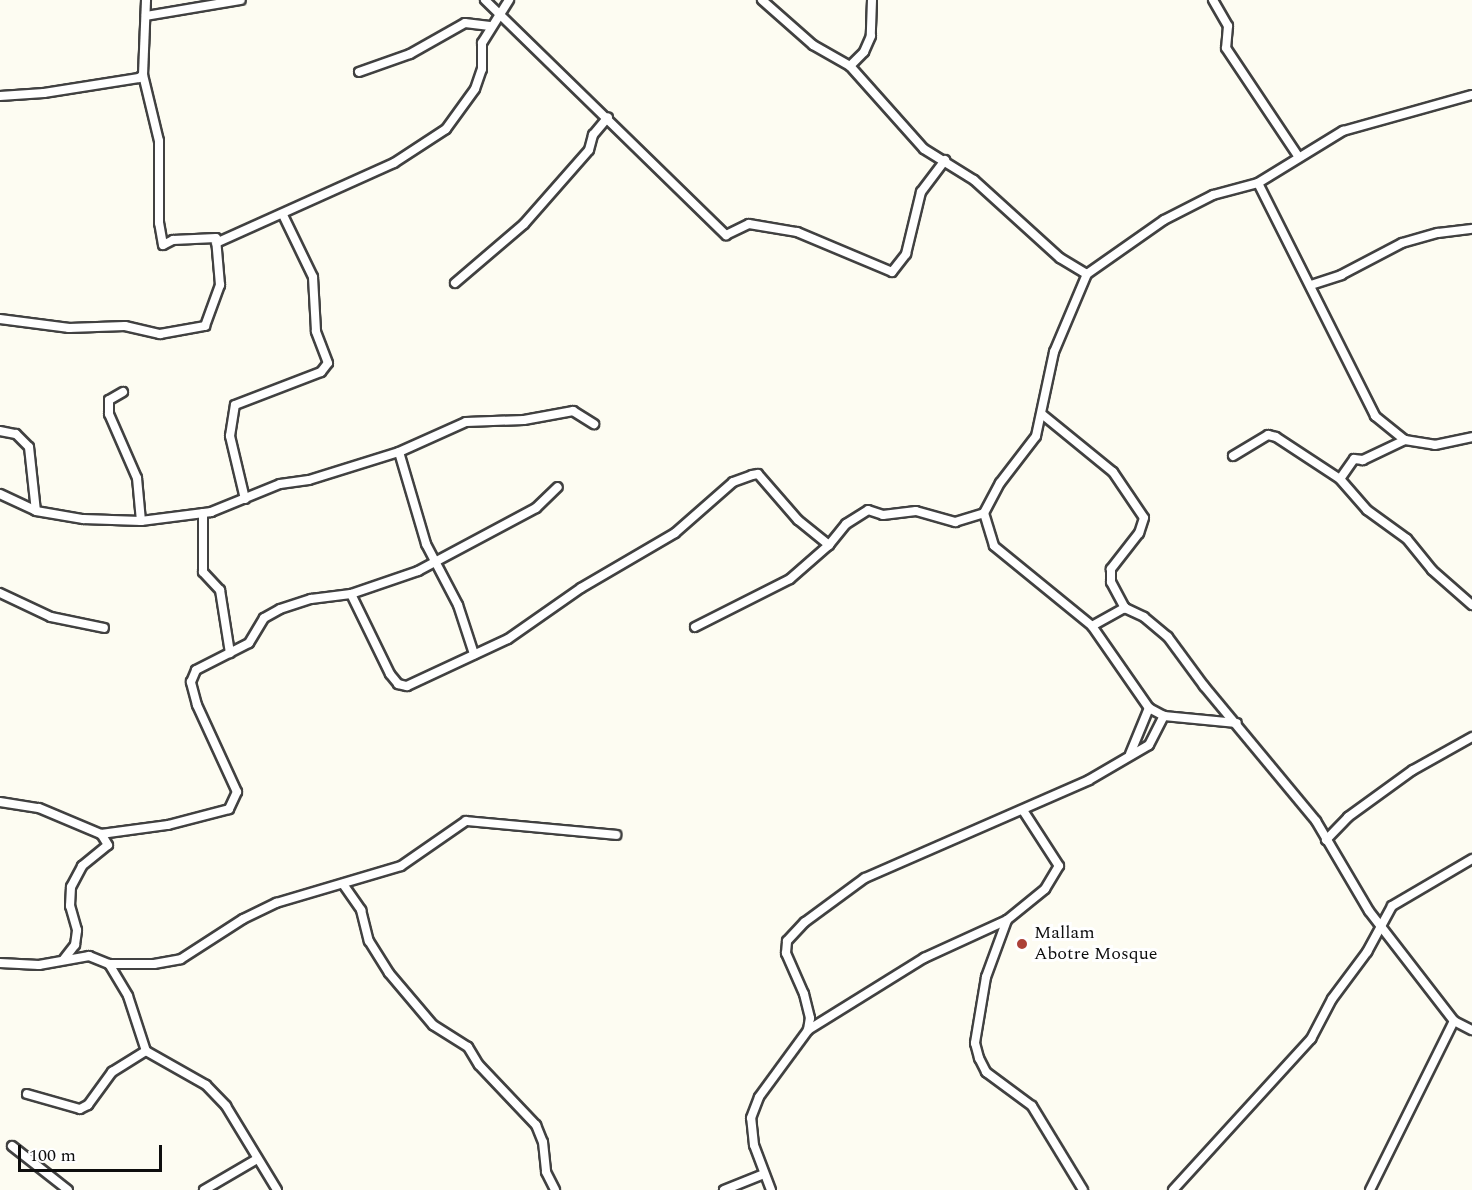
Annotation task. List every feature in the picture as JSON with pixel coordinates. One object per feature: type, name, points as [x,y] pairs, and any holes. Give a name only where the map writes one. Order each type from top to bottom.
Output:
[{"type":"street","points":[[0,319],[69,328],[125,326],[160,334],[205,326],[220,285],[216,238],[173,240],[163,245],[159,223],[159,141],[143,75],[146,0]]},
{"type":"street","points":[[146,16],[241,0]]},
{"type":"street","points":[[485,0],[608,117],[726,235],[749,224],[797,232],[892,272],[906,254],[921,192],[945,160]]},
{"type":"street","points":[[216,243],[283,215],[394,163],[446,129],[475,89],[482,69],[482,43],[490,26],[500,16],[509,0]]},
{"type":"street","points":[[762,0],[813,45],[850,66],[898,124],[924,149],[974,180],[1060,258],[1087,274]]},
{"type":"street","points":[[850,66],[864,52],[871,36],[872,0]]},
{"type":"street","points":[[1213,0],[1228,26],[1226,48],[1299,156]]},
{"type":"street","points":[[359,72],[410,54],[465,23],[490,26]]},
{"type":"street","points":[[0,96],[119,82],[143,75]]},
{"type":"street","points":[[695,627],[790,579],[829,544],[846,524],[868,510],[883,515],[915,511],[955,522],[984,513],[1000,483],[1036,436],[1043,415],[1045,384],[1054,352],[1087,274],[1164,220],[1213,195],[1258,183],[1343,130],[1472,95]]},
{"type":"street","points":[[455,283],[524,224],[589,150],[593,135],[608,117]]},
{"type":"street","points":[[1258,183],[1375,416],[1405,440],[1435,445],[1472,436]]},
{"type":"street","points":[[245,499],[230,436],[235,405],[321,372],[328,363],[316,331],[313,277],[283,215]]},
{"type":"street","points":[[1311,285],[1341,275],[1402,243],[1438,233],[1472,229]]},
{"type":"street","points":[[123,392],[109,400],[109,414],[137,478],[141,521]]},
{"type":"street","points":[[0,494],[36,511],[83,519],[141,521],[203,513],[280,484],[309,480],[399,452],[466,422],[524,420],[573,411],[594,424]]},
{"type":"street","points":[[1043,415],[1113,472],[1144,518],[1139,533],[1111,569],[1111,582],[1125,608],[1144,617],[1168,637],[1204,686],[1238,723],[1316,821],[1380,923],[1454,1021],[1472,1030]]},
{"type":"street","points":[[0,431],[16,434],[29,447],[36,511]]},
{"type":"street","points":[[1233,456],[1268,435],[1276,436],[1340,479],[1367,510],[1407,539],[1432,570],[1472,605]]},
{"type":"street","points":[[1340,479],[1354,459],[1363,460],[1405,440]]},
{"type":"street","points":[[399,452],[420,525],[458,605],[474,654]]},
{"type":"street","points":[[351,594],[398,684],[407,686],[508,639],[581,588],[675,533],[733,482],[758,474],[798,520],[829,544]]},
{"type":"street","points":[[0,802],[39,808],[101,834],[168,825],[221,812],[235,804],[237,792],[197,705],[191,682],[196,670],[249,643],[264,618],[280,609],[310,598],[351,594],[418,571],[536,508],[558,487]]},
{"type":"street","points":[[203,513],[204,572],[220,591],[230,653]]},
{"type":"street","points":[[984,513],[994,546],[1092,626],[1149,708],[1164,716],[1238,723]]},
{"type":"street","points":[[0,593],[51,617],[104,628]]},
{"type":"street","points":[[1092,626],[1125,608]]},
{"type":"street","points":[[1130,754],[1149,708]]},
{"type":"street","points":[[808,1030],[810,1018],[804,994],[786,953],[787,941],[805,922],[865,878],[1024,812],[1089,780],[1149,745],[1164,716]]},
{"type":"street","points":[[1326,840],[1348,817],[1413,770],[1472,737]]},
{"type":"street","points":[[771,1190],[754,1145],[751,1118],[759,1096],[808,1030],[924,958],[1007,920],[1045,889],[1059,866],[1024,812]]},
{"type":"street","points":[[0,963],[26,966],[89,956],[109,964],[154,964],[181,959],[243,919],[276,903],[401,866],[466,821],[616,835]]},
{"type":"street","points":[[64,959],[75,945],[77,930],[70,906],[71,887],[82,866],[108,845],[101,834]]},
{"type":"street","points":[[1173,1190],[1311,1039],[1332,999],[1367,952],[1380,923],[1392,906],[1472,859]]},
{"type":"street","points":[[343,884],[361,910],[369,941],[389,973],[433,1025],[468,1047],[479,1065],[536,1125],[543,1142],[546,1172],[555,1190]]},
{"type":"street","points":[[1007,920],[986,977],[975,1043],[979,1058],[986,1072],[1032,1106],[1083,1190]]},
{"type":"street","points":[[109,964],[128,996],[146,1050],[206,1084],[226,1106],[277,1190]]},
{"type":"street","points":[[1370,1190],[1454,1021]]},
{"type":"street","points":[[27,1094],[80,1109],[88,1105],[112,1072],[146,1050]]},
{"type":"street","points":[[12,1146],[68,1190]]},
{"type":"street","points":[[204,1190],[257,1159]]},
{"type":"street","points":[[724,1190],[764,1174]]},
{"type":"place","name":"Mallam Abotre Mosque","points":[[1022,944]]}]
